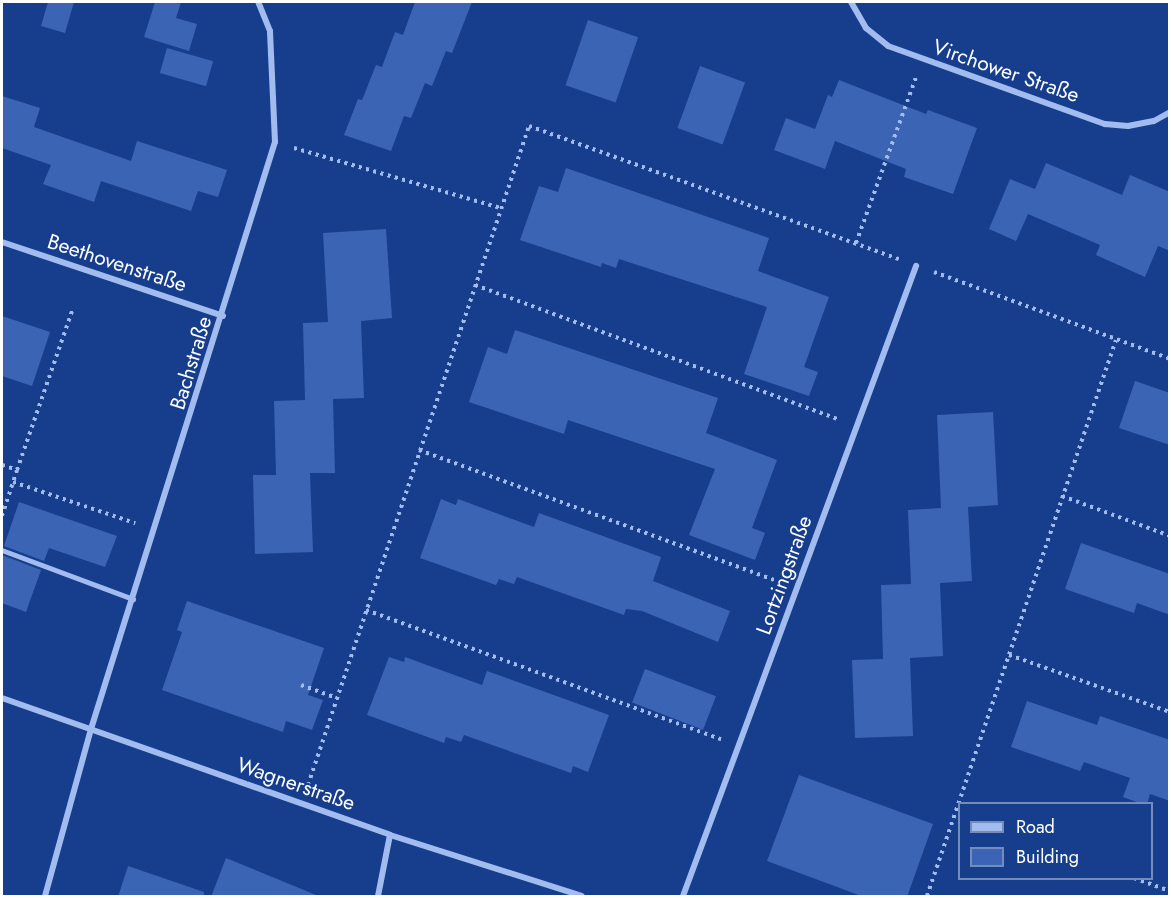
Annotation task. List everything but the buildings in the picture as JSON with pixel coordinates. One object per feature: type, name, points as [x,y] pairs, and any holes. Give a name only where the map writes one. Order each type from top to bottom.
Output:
[{"type":"street","name":"Bachstraße","points":[[45,897],[91,729],[223,316],[275,142],[270,31],[258,2]]},
{"type":"street","name":"Virchower Straße","points":[[851,2],[866,28],[888,46],[1105,124],[1128,126],[1154,121],[1170,112]]},
{"type":"street","name":"Beethovenstraße","points":[[2,242],[223,316]]},
{"type":"street","name":"Lortzingstraße","points":[[683,897],[916,266]]},
{"type":"street","name":"Wagnerstraße","points":[[2,698],[390,835],[582,897]]},
{"type":"street","points":[[378,897],[390,835]]},
{"type":"lane","points":[[2,550],[133,599]]},
{"type":"path","points":[[856,243],[922,59]]},
{"type":"path","points":[[302,804],[529,126],[1170,359]]},
{"type":"path","points":[[275,142],[501,208]]},
{"type":"path","points":[[475,285],[857,426]]},
{"type":"path","points":[[2,516],[73,308]]},
{"type":"path","points":[[961,802],[1116,340]]},
{"type":"path","points":[[419,450],[797,589]]},
{"type":"path","points":[[2,465],[17,470]]},
{"type":"path","points":[[13,482],[155,530]]},
{"type":"path","points":[[1062,496],[1170,536]]},
{"type":"path","points":[[366,610],[739,746]]},
{"type":"path","points":[[1009,655],[1170,712]]},
{"type":"path","points":[[301,685],[337,698]]},
{"type":"path","points":[[927,897],[957,815]]},
{"type":"path","points":[[1137,880],[1170,891]]}]
